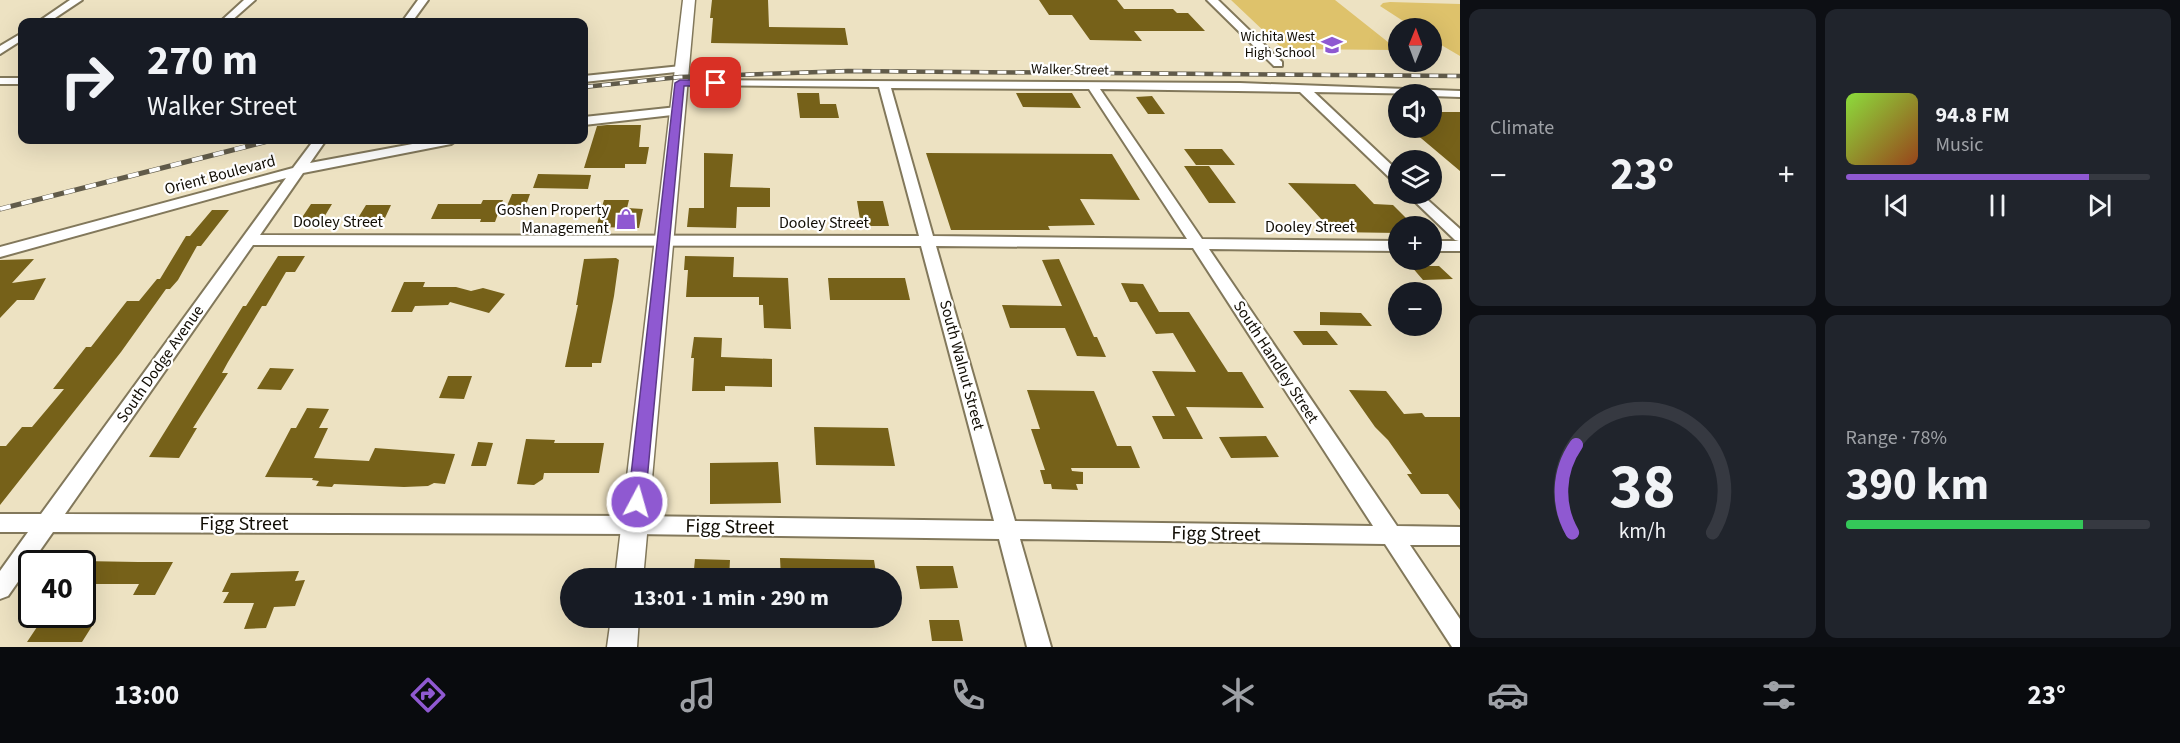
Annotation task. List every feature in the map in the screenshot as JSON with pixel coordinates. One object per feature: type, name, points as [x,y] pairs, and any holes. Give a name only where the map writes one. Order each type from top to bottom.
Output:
[{"type":"street","points":[[49,18],[77,0]]},
{"type":"street","points":[[230,18],[250,0]]},
{"type":"street","points":[[410,18],[423,0]]},
{"type":"street","points":[[630,568],[689,0]]},
{"type":"street","points":[[1212,0],[1278,64]]},
{"type":"street","points":[[0,51],[18,39]]},
{"type":"street","name":"Walker Street","points":[[588,79],[681,76],[884,84],[1303,88],[1460,94]]},
{"type":"street","points":[[0,81],[18,81]]},
{"type":"street","name":"South Walnut Street","points":[[884,84],[1040,647]]},
{"type":"street","name":"South Handley Street","points":[[1092,85],[1460,639]]},
{"type":"street","points":[[1303,88],[1388,169]]},
{"type":"street","points":[[588,121],[677,111]]},
{"type":"street","name":"South Dodge Avenue","points":[[0,589],[317,144]]},
{"type":"street","name":"Orient Boulevard","points":[[0,252],[299,170],[431,144]]},
{"type":"street","points":[[1425,204],[1460,237]]},
{"type":"street","name":"Dooley Street","points":[[249,240],[928,241],[1388,246]]},
{"type":"street","points":[[1442,246],[1460,246]]},
{"type":"street","name":"Figg Street","points":[[0,524],[634,525],[1460,536]]},
{"type":"street","points":[[622,647],[624,628]]},
{"type":"shaded area","points":[[1231,0],[1335,0],[1388,42],[1388,50],[1283,49]]},
{"type":"shaded area","points":[[1383,3],[1460,4],[1460,56],[1442,45],[1442,18],[1399,18],[1380,6]]},
{"type":"building","points":[[712,0],[768,0],[769,27],[845,28],[848,45],[711,43]]},
{"type":"building","points":[[1039,0],[1117,0],[1124,9],[1173,9],[1177,13],[1188,13],[1205,31],[1134,31],[1142,41],[1090,40],[1072,15],[1049,15]]},
{"type":"building","points":[[797,93],[819,93],[820,104],[836,104],[839,118],[800,118]]},
{"type":"building","points":[[1016,93],[1072,93],[1081,108],[1023,107]]},
{"type":"building","points":[[1152,96],[1165,114],[1148,114],[1136,97]]},
{"type":"building","points":[[1442,112],[1460,112],[1460,171],[1442,156],[1442,150],[1435,150],[1421,138],[1442,138]]},
{"type":"building","points":[[641,125],[639,147],[649,147],[646,164],[625,164],[625,168],[584,168],[597,126]]},
{"type":"building","points":[[1184,149],[1222,149],[1235,165],[1196,165]]},
{"type":"building","points":[[704,153],[733,154],[730,187],[770,188],[770,207],[737,207],[736,228],[687,227],[689,208],[704,208]]},
{"type":"building","points":[[926,153],[1112,154],[1140,200],[1080,199],[1095,225],[1048,226],[1050,230],[951,230]]},
{"type":"building","points":[[1184,166],[1209,166],[1236,203],[1209,203]]},
{"type":"building","points":[[538,174],[591,175],[588,189],[533,188]]},
{"type":"building","points":[[1288,183],[1355,184],[1374,204],[1393,205],[1404,216],[1388,216],[1388,233],[1333,232]]},
{"type":"building","points":[[512,194],[530,194],[524,211],[505,211]]},
{"type":"building","points":[[483,200],[503,200],[495,222],[480,222],[481,219],[431,219],[438,204],[481,204]]},
{"type":"building","points":[[604,200],[629,200],[627,208],[643,209],[639,228],[596,227]]},
{"type":"building","points":[[857,201],[883,201],[889,226],[861,226]]},
{"type":"building","points":[[311,204],[332,204],[323,219],[301,219]]},
{"type":"building","points":[[366,205],[391,205],[385,218],[358,218]]},
{"type":"building","points":[[212,210],[229,210],[201,246],[197,246],[178,280],[170,289],[166,289],[121,352],[0,505],[0,446],[6,446],[22,427],[32,427],[64,389],[53,389],[86,347],[91,347],[127,301],[139,301],[157,279],[160,279],[186,236],[190,236]]},
{"type":"building","points":[[278,256],[305,256],[295,272],[286,272],[266,306],[262,306],[228,362],[222,373],[228,373],[193,428],[197,428],[179,458],[149,457],[243,306],[246,306]]},
{"type":"building","points":[[685,256],[734,257],[733,277],[788,278],[791,329],[764,328],[763,305],[759,305],[759,297],[686,297],[688,270],[684,270]]},
{"type":"building","points":[[616,258],[619,260],[614,296],[601,363],[592,363],[592,367],[565,367],[578,305],[576,305],[584,259]]},
{"type":"building","points":[[34,259],[12,283],[46,278],[34,300],[17,300],[0,318],[0,260]]},
{"type":"building","points":[[1059,259],[1094,337],[1097,337],[1106,357],[1077,356],[1065,328],[1010,328],[1002,305],[1062,306],[1042,260]]},
{"type":"building","points":[[1442,269],[1453,279],[1423,280],[1414,270]]},
{"type":"building","points":[[828,278],[905,278],[910,300],[830,300]]},
{"type":"building","points":[[404,282],[425,282],[423,287],[456,287],[471,291],[483,288],[505,294],[489,313],[450,302],[448,305],[415,306],[412,312],[391,312]]},
{"type":"building","points":[[1121,283],[1143,284],[1159,312],[1189,312],[1228,372],[1242,372],[1264,408],[1186,407],[1203,439],[1163,439],[1152,416],[1175,416],[1152,371],[1196,372],[1173,333],[1156,334],[1137,302],[1130,302]]},
{"type":"building","points":[[1320,312],[1361,313],[1372,326],[1320,325]]},
{"type":"building","points":[[1293,331],[1327,331],[1338,345],[1303,345]]},
{"type":"building","points":[[694,337],[722,338],[721,357],[772,359],[772,387],[725,386],[725,391],[692,391],[694,358],[691,358]]},
{"type":"building","points":[[270,368],[294,369],[281,390],[257,389]]},
{"type":"building","points":[[448,376],[472,376],[464,399],[439,398]]},
{"type":"building","points":[[1027,390],[1094,391],[1117,446],[1131,446],[1140,468],[1071,468],[1072,471],[1083,472],[1083,484],[1076,484],[1078,490],[1052,489],[1051,484],[1044,484],[1040,470],[1045,470],[1031,429],[1040,429]]},
{"type":"building","points":[[1349,390],[1386,391],[1404,414],[1422,413],[1425,417],[1460,417],[1460,510],[1448,494],[1421,494],[1407,474],[1412,474]]},
{"type":"building","points":[[307,408],[329,409],[319,428],[328,428],[314,458],[369,461],[375,448],[455,454],[445,484],[434,483],[428,486],[404,487],[334,484],[332,487],[316,486],[319,481],[312,480],[313,478],[265,477],[291,428],[296,428]]},
{"type":"building","points":[[814,427],[888,428],[895,466],[816,465]]},
{"type":"building","points":[[1266,436],[1279,457],[1231,458],[1219,437]]},
{"type":"building","points":[[526,439],[555,440],[554,443],[604,443],[599,473],[544,473],[543,479],[534,485],[517,484]]},
{"type":"building","points":[[478,442],[493,443],[486,466],[471,466]]},
{"type":"building","points":[[778,462],[781,503],[710,504],[710,463]]},
{"type":"building","points":[[780,558],[874,560],[875,568],[780,568]]},
{"type":"building","points":[[695,559],[730,560],[730,568],[694,568]]},
{"type":"building","points":[[96,561],[173,562],[155,595],[133,595],[139,584],[96,584]]},
{"type":"building","points":[[916,566],[953,566],[958,588],[920,589]]},
{"type":"building","points":[[299,571],[295,581],[305,580],[295,606],[274,607],[266,628],[244,629],[254,603],[223,603],[229,592],[222,592],[231,573]]},
{"type":"building","points":[[929,620],[959,620],[963,641],[932,641]]},
{"type":"building","points":[[36,628],[91,628],[82,642],[27,642]]},
{"type":"railway","points":[[588,87],[680,77],[848,71],[1460,76]]},
{"type":"railway","points":[[0,209],[256,144]]},
{"type":"place","name":"Wichita West High School","points":[[1332,45]]},
{"type":"place","name":"Goshen Property Management","points":[[626,219]]},
{"type":"route","points":[[637,502],[680,83],[716,83]]}]
